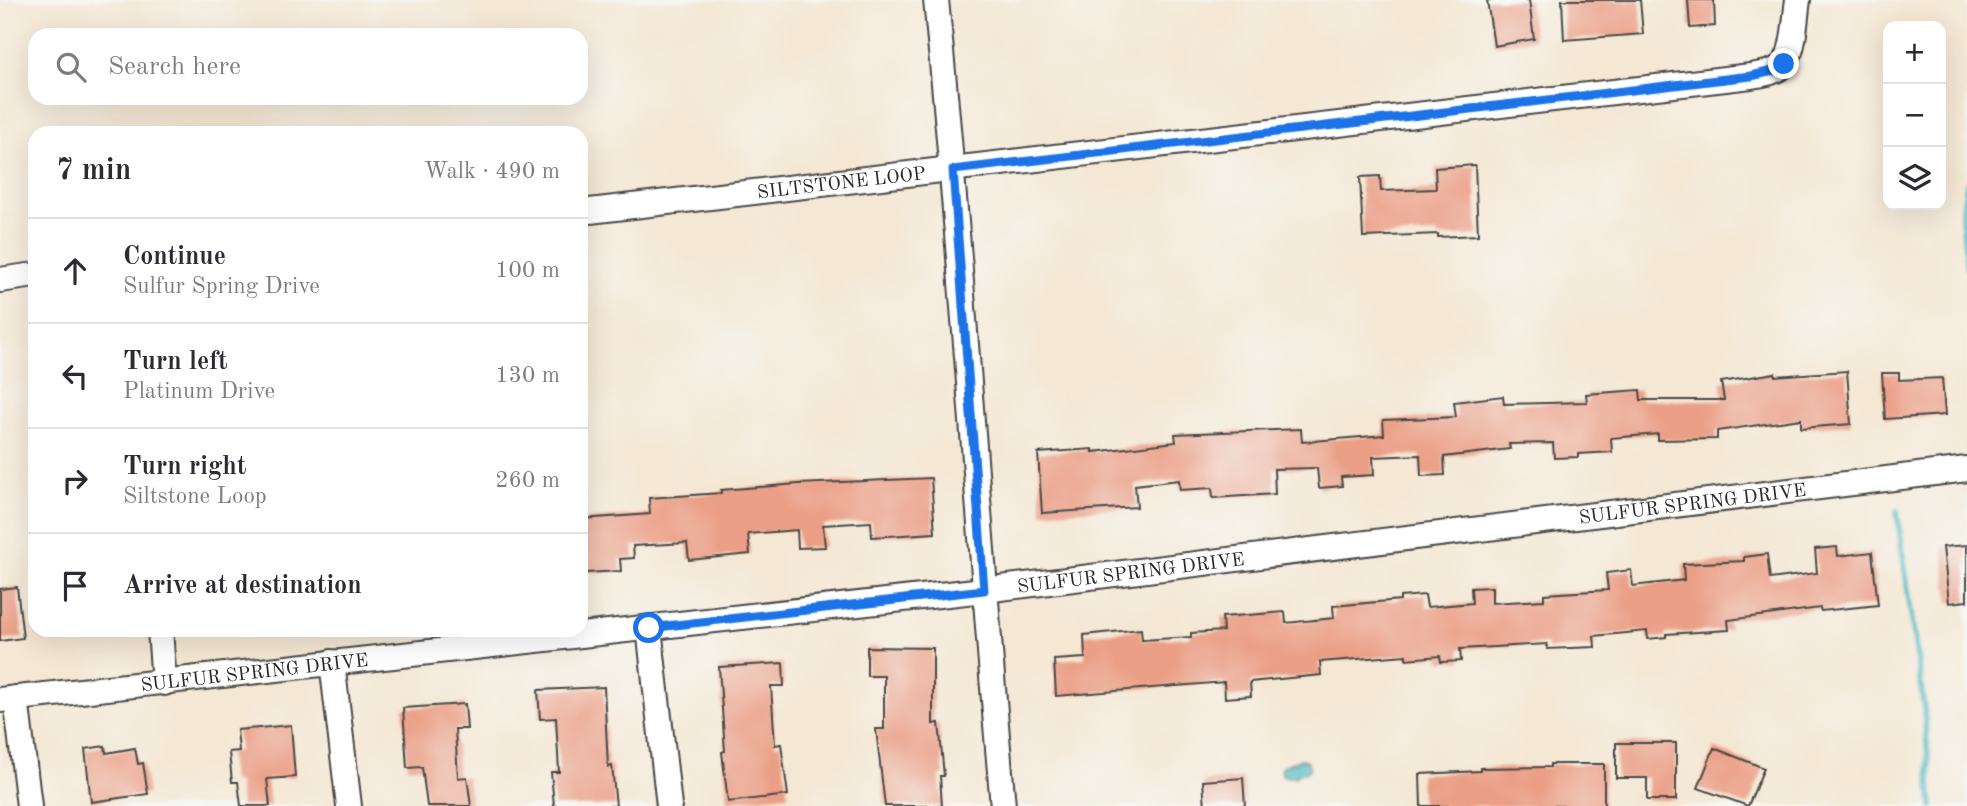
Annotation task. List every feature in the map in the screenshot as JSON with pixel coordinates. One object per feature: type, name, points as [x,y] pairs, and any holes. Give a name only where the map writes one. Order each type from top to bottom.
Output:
[{"type":"street","points":[[936,0],[953,170],[1003,806]]},
{"type":"street","name":"SILTSTONE LOOP","points":[[588,211],[1751,76],[1773,71],[1784,64],[1791,51],[1798,0]]},
{"type":"street","points":[[0,279],[28,276]]},
{"type":"street","name":"SULFUR SPRING DRIVE","points":[[588,635],[984,590],[1967,469]]},
{"type":"street","points":[[649,628],[669,806]]},
{"type":"street","points":[[161,637],[164,683]]},
{"type":"street","name":"SULFUR SPRING DRIVE","points":[[8,699],[565,637]]},
{"type":"street","points":[[332,662],[349,806]]},
{"type":"street","points":[[8,699],[29,806]]},
{"type":"water","points":[[1301,759],[1307,761],[1310,769],[1295,777],[1284,777],[1280,770],[1282,766]]},
{"type":"building","points":[[1487,0],[1529,0],[1534,39],[1494,46]]},
{"type":"building","points":[[1562,0],[1640,0],[1643,34],[1564,40]]},
{"type":"building","points":[[1688,0],[1714,0],[1715,26],[1690,28]]},
{"type":"building","points":[[1475,165],[1478,235],[1363,237],[1360,177],[1380,176],[1381,191],[1436,189],[1435,168]]},
{"type":"building","points":[[1847,371],[1851,424],[1801,428],[1801,419],[1717,431],[1717,439],[1658,440],[1658,434],[1611,438],[1612,452],[1578,454],[1578,457],[1554,458],[1553,443],[1509,444],[1510,449],[1444,457],[1445,475],[1421,476],[1420,455],[1373,457],[1374,475],[1341,477],[1342,486],[1319,488],[1317,468],[1274,469],[1275,494],[1213,498],[1212,488],[1180,490],[1179,480],[1135,485],[1137,507],[1042,513],[1038,453],[1093,449],[1093,452],[1176,442],[1175,434],[1301,429],[1302,442],[1384,435],[1383,420],[1456,417],[1454,402],[1503,396],[1504,404],[1587,402],[1586,394],[1640,390],[1641,400],[1724,400],[1721,382],[1775,373],[1775,376]]},
{"type":"building","points":[[1882,373],[1899,373],[1899,380],[1942,378],[1945,415],[1885,419]]},
{"type":"building","points":[[931,478],[935,533],[872,537],[871,522],[823,525],[825,547],[798,548],[797,530],[748,534],[750,554],[689,560],[687,543],[633,546],[634,558],[620,559],[621,571],[588,573],[588,519],[650,514],[649,498],[798,484]]},
{"type":"building","points":[[1967,545],[1967,601],[1949,603],[1943,547]]},
{"type":"building","points":[[1837,547],[1838,556],[1872,552],[1878,605],[1821,611],[1820,608],[1728,620],[1729,630],[1666,634],[1666,637],[1648,639],[1647,631],[1594,636],[1595,647],[1547,649],[1547,644],[1460,649],[1461,661],[1441,662],[1440,656],[1406,659],[1406,655],[1320,662],[1321,675],[1250,682],[1251,696],[1225,698],[1224,682],[1056,696],[1054,660],[1085,658],[1084,635],[1141,629],[1142,640],[1191,637],[1191,633],[1223,631],[1222,617],[1285,612],[1286,623],[1334,618],[1333,606],[1400,600],[1400,597],[1425,595],[1427,607],[1472,603],[1471,588],[1492,587],[1492,603],[1544,600],[1544,594],[1608,590],[1606,573],[1631,570],[1633,586],[1684,580],[1683,564],[1744,561],[1744,557],[1767,554],[1770,579],[1817,573],[1815,549]]},
{"type":"building","points":[[17,587],[23,638],[0,641],[0,589]]},
{"type":"building","points":[[867,647],[933,648],[933,724],[939,723],[944,776],[940,776],[942,806],[885,806],[876,729],[884,729],[884,676],[867,676]]},
{"type":"building","points":[[783,663],[784,686],[771,686],[775,745],[781,744],[788,795],[728,802],[722,752],[725,751],[719,667]]},
{"type":"building","points":[[604,687],[608,767],[612,766],[616,806],[554,806],[551,772],[559,772],[556,718],[540,719],[538,690]]},
{"type":"building","points":[[465,704],[467,729],[455,729],[458,778],[467,777],[471,806],[427,806],[422,767],[407,768],[403,708]]},
{"type":"building","points":[[291,725],[295,777],[267,779],[270,806],[241,806],[238,782],[232,782],[229,752],[239,751],[237,730]]},
{"type":"building","points":[[1616,743],[1676,743],[1676,800],[1647,800],[1647,778],[1616,778]]},
{"type":"building","points":[[105,746],[106,753],[135,748],[138,764],[143,763],[148,794],[91,802],[85,749]]},
{"type":"building","points":[[1714,748],[1764,768],[1748,806],[1698,788]]},
{"type":"building","points":[[1550,764],[1604,764],[1604,806],[1421,806],[1420,774],[1480,771],[1480,768],[1550,767]]},
{"type":"building","points":[[1243,778],[1245,806],[1205,806],[1203,781]]},
{"type":"waterway","points":[[1967,184],[1962,216],[1967,268]]},
{"type":"waterway","points":[[1897,511],[1924,708],[1932,806]]},
{"type":"route","points":[[649,628],[984,590],[953,170],[1751,76],[1773,71],[1784,64]]}]
